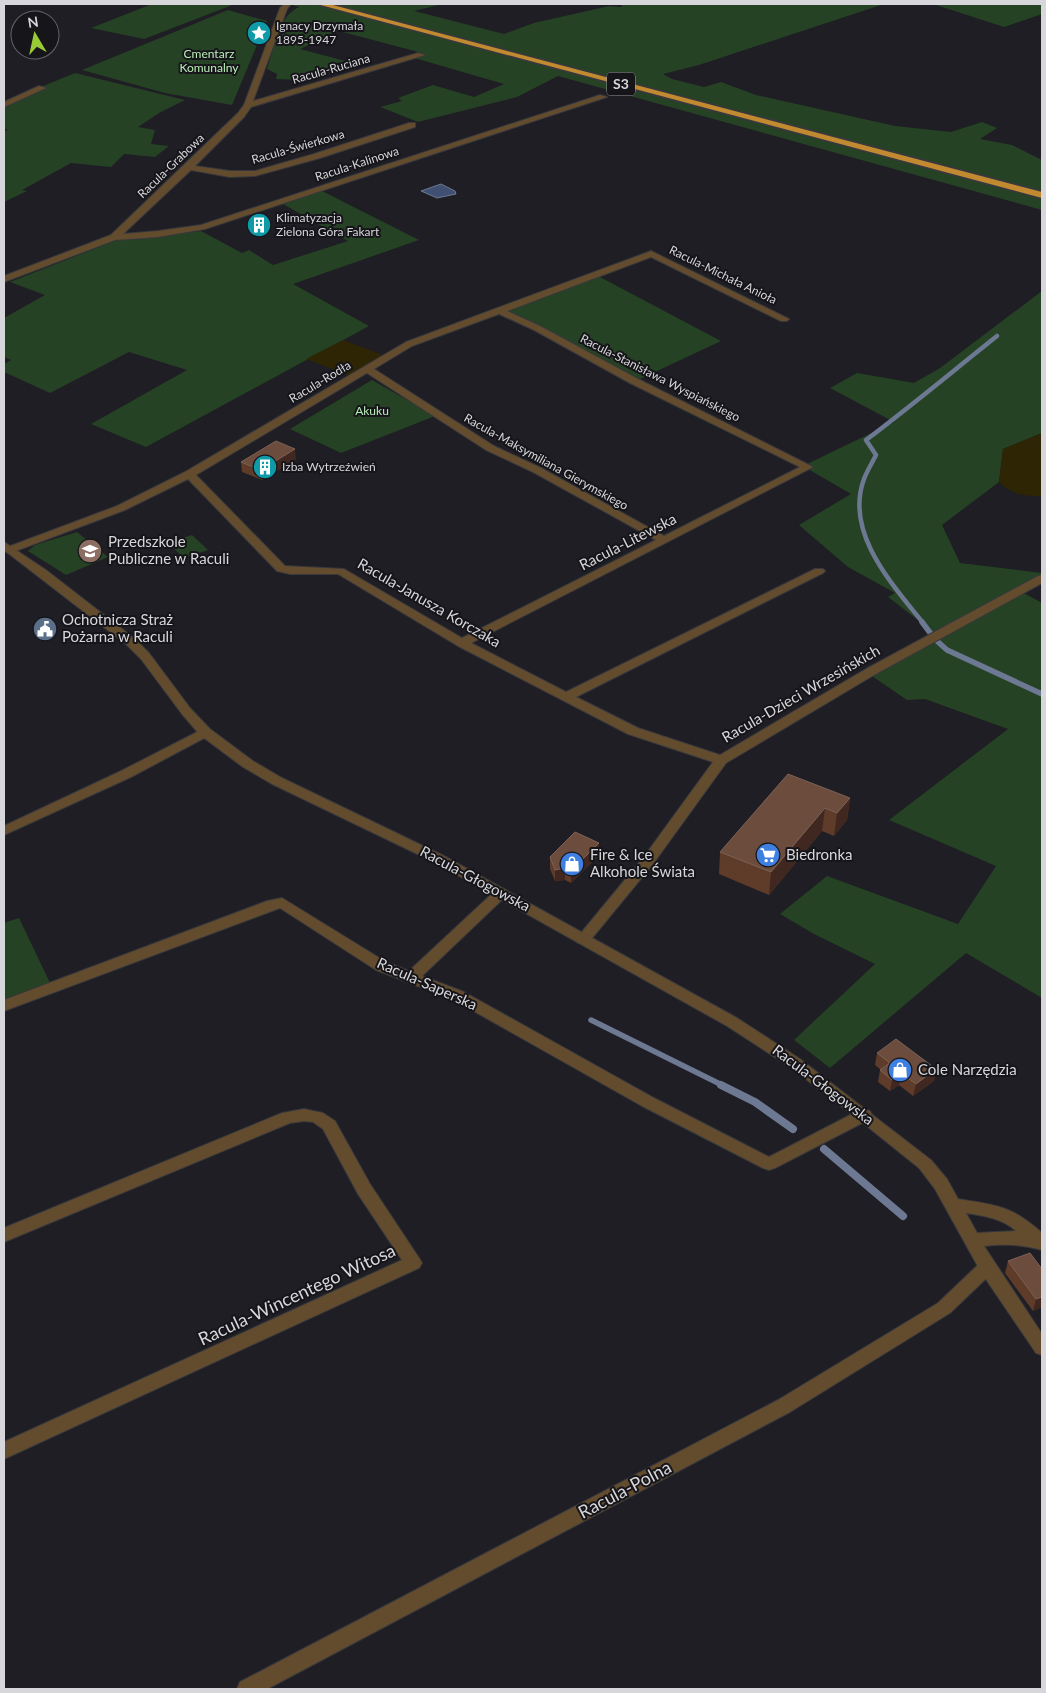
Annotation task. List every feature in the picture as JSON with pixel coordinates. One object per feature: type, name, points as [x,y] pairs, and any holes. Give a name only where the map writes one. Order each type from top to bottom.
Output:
[{"type":"highway","name":"S3","points":[[320,4],[932,162],[1042,186]]},
{"type":"highway","name":"S3","points":[[348,4],[932,162],[1042,196]]},
{"type":"street","name":"Racula-Grabowa","points":[[4,279],[114,237],[189,167],[241,115],[248,105],[284,8],[288,4]]},
{"type":"street","name":"Racula-Ruciana","points":[[248,105],[421,55]]},
{"type":"street","points":[[4,104],[42,88]]},
{"type":"street","name":"Racula-Kalinowa","points":[[114,237],[158,234],[202,227],[603,98]]},
{"type":"street","name":"Racula-Świerkowa","points":[[189,167],[230,174],[255,173],[412,124]]},
{"type":"street","name":"Racula-Rodła","points":[[6,547],[121,508],[190,474],[369,370],[410,344],[651,254]]},
{"type":"street","name":"Racula-Michała Anioła","points":[[651,254],[784,319]]},
{"type":"street","name":"Racula-Stanisława Wyspiańskiego","points":[[500,311],[538,328],[634,381],[808,467]]},
{"type":"street","name":"Racula-Maksymiliana Gierymskiego","points":[[369,370],[490,448],[537,470],[664,540]]},
{"type":"street","name":"Racula-Litewska","points":[[462,643],[808,467]]},
{"type":"street","name":"Racula-Janusza Korczaka","points":[[190,474],[281,569],[294,571],[340,571],[462,643],[633,731],[721,760]]},
{"type":"street","name":"Racula-Głogowska","points":[[6,547],[42,572],[132,642],[145,656],[186,711],[205,732],[248,764],[277,781],[389,834],[501,893],[762,1040],[864,1115],[925,1164],[941,1184],[987,1267],[1042,1348]]},
{"type":"street","points":[[565,697],[819,571]]},
{"type":"street","name":"Racula-Dzieci Wrzesińskich","points":[[583,939],[648,861],[721,760],[870,672],[1042,578]]},
{"type":"street","points":[[4,832],[126,774],[205,732]]},
{"type":"street","points":[[412,977],[501,893]]},
{"type":"street","name":"Racula-Saperska","points":[[4,1006],[279,903],[286,904],[381,966],[459,996],[648,1102],[769,1164],[864,1115]]},
{"type":"street","name":"Racula-Wincentego Witosa","points":[[4,1235],[288,1117],[304,1115],[317,1117],[328,1124],[364,1189],[414,1263],[4,1451]]},
{"type":"street","points":[[954,1205],[994,1211],[1017,1221],[1040,1242]]},
{"type":"street","points":[[972,1240],[1014,1237],[1040,1242]]},
{"type":"street","name":"Racula-Polna","points":[[247,1689],[784,1406],[944,1308],[987,1267]]},
{"type":"green space","points":[[152,4],[235,4],[144,39],[91,28]]},
{"type":"green space","points":[[289,4],[443,4],[414,11],[504,34],[534,23],[609,6],[621,7],[623,4],[884,4],[699,65],[663,74],[672,79],[704,87],[721,82],[756,95],[895,126],[951,132],[982,122],[997,128],[980,139],[1012,145],[1042,160],[1042,210],[558,76],[517,97],[418,122],[380,107],[402,101],[398,98],[433,85],[474,97],[504,84],[411,57],[422,53],[339,31],[300,49],[360,65],[301,80],[276,79],[277,74],[267,69],[281,25],[292,11],[299,7]]},
{"type":"green space","points":[[933,4],[1042,4],[1042,14],[1004,27]]},
{"type":"green space","name":"Cmentarz Komunalny","points":[[228,10],[267,21],[232,105],[165,93],[82,70]]},
{"type":"green space","points":[[75,73],[185,100],[159,113],[138,127],[155,130],[151,144],[169,146],[155,157],[124,154],[111,167],[71,163],[22,190],[27,191],[4,202],[4,131],[8,130],[4,128],[4,102]]},
{"type":"green space","points":[[322,191],[419,240],[293,284],[369,326],[146,447],[91,424],[187,370],[129,352],[50,393],[4,372],[4,364],[11,360],[4,357],[4,318],[45,295],[10,282],[117,240],[201,231],[242,253],[249,250],[273,265],[348,241],[283,204]]},
{"type":"green space","points":[[598,276],[721,341],[640,379],[507,311]]},
{"type":"green space","points":[[1042,291],[1042,433],[1003,449],[999,482],[942,525],[960,563],[1042,573],[1042,581],[1024,593],[1042,603],[1042,998],[966,953],[830,1068],[794,1040],[875,964],[814,934],[780,914],[827,876],[958,924],[996,866],[889,820],[1008,729],[925,699],[907,700],[869,674],[935,638],[923,624],[888,597],[895,593],[848,567],[799,525],[851,494],[803,466],[894,422],[830,388],[857,373],[914,383],[940,368]]},
{"type":"green space","name":"Akuku","points":[[372,380],[435,416],[341,453],[290,429]]},
{"type":"green space","points":[[77,532],[108,557],[66,575],[28,551],[35,545]]},
{"type":"green space","points":[[192,535],[208,550],[184,558],[168,543]]},
{"type":"green space","points":[[19,918],[51,985],[4,1002],[4,923]]},
{"type":"sand","points":[[343,340],[383,355],[350,376],[306,359]]},
{"type":"sand","points":[[1042,433],[1042,496],[1024,495],[1009,490],[999,482],[1003,449]]},
{"type":"water","points":[[441,184],[455,191],[456,194],[437,198],[421,191]]},
{"type":"building","points":[[276,441],[295,449],[261,470],[241,462]]},
{"type":"building","points":[[788,774],[850,798],[837,813],[825,808],[771,872],[720,852]]},
{"type":"building","points":[[575,832],[599,843],[571,871],[565,868],[555,870],[550,857]]},
{"type":"building","points":[[896,1039],[936,1069],[916,1084],[901,1073],[892,1080],[880,1070],[890,1063],[877,1053]]},
{"type":"building","points":[[1030,1253],[1042,1269],[1042,1297],[1036,1299],[1008,1261]]},
{"type":"waterway","points":[[923,623],[886,575],[866,538],[861,519],[860,499],[864,479],[876,455],[866,440],[997,336]]},
{"type":"waterway","points":[[922,622],[931,634]]},
{"type":"waterway","points":[[937,641],[947,650],[1042,694]]},
{"type":"waterway","points":[[591,1020],[724,1086]]},
{"type":"waterway","points":[[721,1085],[755,1102],[793,1129]]},
{"type":"waterway","points":[[824,1149],[903,1216]]},
{"type":"place","name":"Ignacy Drzymała 1895-1947","points":[[259,33]]},
{"type":"place","name":"Klimatyzacja Zielona Góra Fakart","points":[[259,225]]},
{"type":"place","name":"Izba Wytrzeźwień","points":[[265,467]]},
{"type":"place","name":"Przedszkole Publiczne w Raculi","points":[[90,551]]},
{"type":"place","name":"Ochotnicza Straż Pożarna w Raculi","points":[[45,629]]},
{"type":"place","name":"Biedronka","points":[[768,855]]},
{"type":"place","name":"Fire & Ice Alkohole Świata","points":[[572,864]]},
{"type":"place","name":"Cole Narzędzia","points":[[900,1070]]}]
